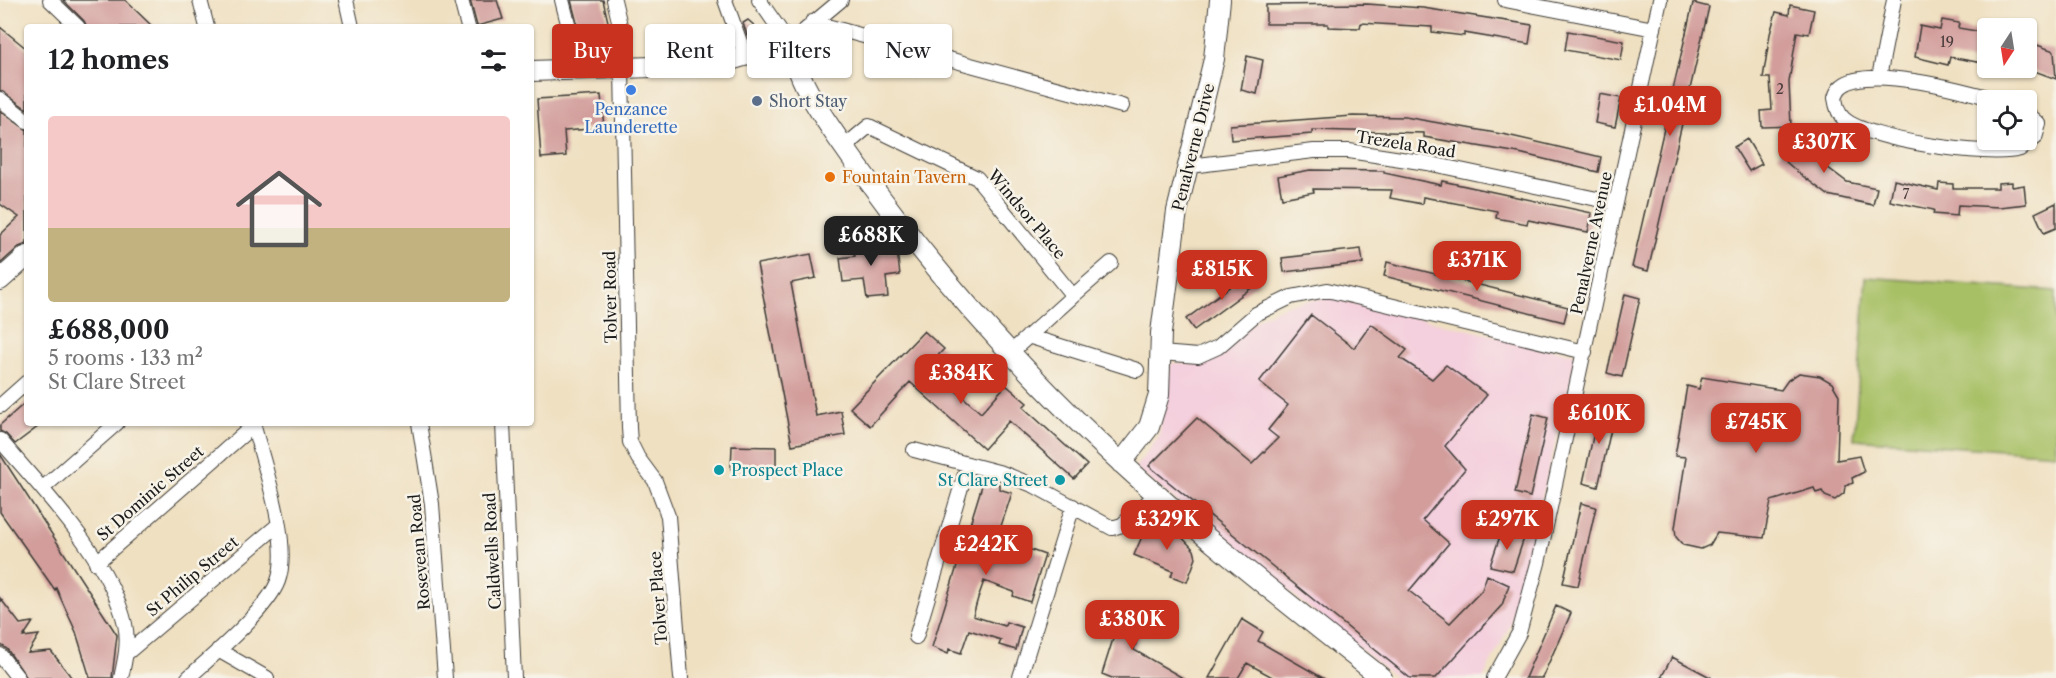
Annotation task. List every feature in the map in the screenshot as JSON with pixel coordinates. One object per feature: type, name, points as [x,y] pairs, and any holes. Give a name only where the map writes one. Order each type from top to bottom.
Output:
[{"type":"street","points":[[50,0],[75,24]]},
{"type":"street","points":[[200,0],[206,24]]},
{"type":"street","points":[[346,0],[351,24]]},
{"type":"street","points":[[461,0],[467,24]]},
{"type":"street","points":[[562,0],[568,24]]},
{"type":"street","name":"Tolver Road","points":[[614,0],[620,24]]},
{"type":"street","points":[[725,0],[744,56]]},
{"type":"street","points":[[759,0],[776,24]]},
{"type":"street","points":[[812,22],[841,0]]},
{"type":"street","name":"Penalverne Drive","points":[[1121,463],[1149,427],[1159,395],[1161,353],[1177,211],[1214,59],[1220,0]]},
{"type":"street","points":[[1505,0],[1653,29]]},
{"type":"street","name":"Penalverne Avenue","points":[[1494,678],[1519,633],[1536,573],[1660,0]]},
{"type":"street","points":[[1879,77],[1894,0]]},
{"type":"street","points":[[812,22],[1122,106]]},
{"type":"street","points":[[633,69],[714,65],[747,55]]},
{"type":"street","points":[[534,71],[552,71]]},
{"type":"street","points":[[1977,94],[1960,89],[1879,77],[1854,80],[1840,87],[1834,98],[1842,117],[1854,126],[1898,140],[1961,150],[1977,150]]},
{"type":"street","name":"Tolver Road","points":[[622,78],[630,442],[638,458],[655,481],[668,516]]},
{"type":"street","points":[[801,78],[844,147],[912,239],[1011,352],[1121,463],[1228,556],[1382,678]]},
{"type":"street","points":[[0,99],[24,119]]},
{"type":"street","name":"Windsor Place","points":[[844,147],[869,126],[977,178],[1073,296]]},
{"type":"street","name":"Trezela Road","points":[[1188,163],[1198,165],[1314,151],[1349,151],[1439,165],[1616,203]]},
{"type":"street","points":[[0,280],[24,259]]},
{"type":"street","points":[[1011,352],[1112,263]]},
{"type":"street","points":[[1161,353],[1198,356],[1218,347],[1256,314],[1291,297],[1327,290],[1584,352]]},
{"type":"street","points":[[1028,336],[1137,370]]},
{"type":"street","points":[[0,405],[24,385]]},
{"type":"street","points":[[43,488],[114,426]]},
{"type":"street","name":"St Dominic Street","points":[[96,563],[251,426]]},
{"type":"street","points":[[188,678],[271,594],[279,580],[281,554],[278,525],[253,426]]},
{"type":"street","name":"Rosevean Road","points":[[419,426],[432,504],[445,678]]},
{"type":"street","name":"Caldwells Road","points":[[503,426],[514,678]]},
{"type":"street","points":[[0,440],[43,488],[106,578],[125,625],[127,653],[121,678]]},
{"type":"street","points":[[914,450],[968,464],[1035,486],[1112,528],[1122,525],[1157,494]]},
{"type":"street","points":[[916,637],[968,464]]},
{"type":"street","points":[[1020,677],[1073,506]]},
{"type":"street","name":"Tolver Place","points":[[668,516],[681,678]]},
{"type":"street","name":"St Philip Street","points":[[127,653],[278,525]]},
{"type":"street","points":[[218,650],[267,678]]},
{"type":"street","points":[[0,655],[18,678]]},
{"type":"shaded area","points":[[1328,297],[1577,355],[1511,623],[1483,678],[1396,678],[1135,468],[1159,436],[1171,363],[1204,365],[1259,318],[1286,305]]},
{"type":"green space","points":[[1866,277],[2056,291],[2056,454],[1854,439]]},
{"type":"building","points":[[63,0],[125,0],[150,24],[86,24]]},
{"type":"building","points":[[470,0],[497,0],[503,19],[476,24]]},
{"type":"building","points":[[571,0],[603,0],[608,24],[577,24]]},
{"type":"building","points":[[1693,3],[1709,7],[1648,271],[1632,267]]},
{"type":"building","points":[[1367,4],[1423,8],[1532,25],[1529,44],[1464,33],[1464,36],[1432,32],[1432,27],[1361,23],[1360,28],[1328,27],[1328,24],[1266,24],[1266,5]]},
{"type":"building","points":[[1790,5],[1814,10],[1809,34],[1797,32],[1789,82],[1791,126],[1762,127],[1761,111],[1772,110],[1770,78],[1763,78],[1770,34],[1776,12],[1789,15]]},
{"type":"building","points":[[748,20],[753,24],[747,24],[747,35],[743,23]]},
{"type":"building","points":[[1942,20],[1959,23],[1958,28],[1977,31],[1977,62],[1950,57],[1948,65],[1915,57],[1920,26],[1940,30]]},
{"type":"building","points":[[0,27],[24,47],[24,107],[0,90]]},
{"type":"building","points":[[1568,31],[1624,41],[1621,60],[1565,50]]},
{"type":"building","points":[[2037,45],[2054,51],[2056,79],[2037,72]]},
{"type":"building","points":[[1247,56],[1263,60],[1257,94],[1241,90]]},
{"type":"building","points":[[1600,94],[1621,98],[1615,127],[1595,123]]},
{"type":"building","points":[[601,95],[604,128],[564,131],[566,156],[541,158],[537,99]]},
{"type":"building","points":[[0,111],[24,128],[24,245],[0,264],[0,235],[19,217],[0,204]]},
{"type":"building","points":[[1353,116],[1405,117],[1507,135],[1601,157],[1598,172],[1519,153],[1424,137],[1424,133],[1312,130],[1312,134],[1231,140],[1230,125]]},
{"type":"building","points":[[1794,136],[1826,160],[1823,164],[1847,182],[1877,188],[1873,205],[1828,195],[1778,155]]},
{"type":"building","points":[[1747,139],[1762,164],[1749,171],[1734,147]]},
{"type":"building","points":[[1310,170],[1384,171],[1384,173],[1441,185],[1442,181],[1592,213],[1588,232],[1528,220],[1527,224],[1496,218],[1497,211],[1423,197],[1422,204],[1390,198],[1392,190],[1313,189],[1314,192],[1282,198],[1278,176]]},
{"type":"building","points":[[1894,180],[1938,190],[1939,183],[1953,184],[1953,188],[1998,188],[1998,183],[2012,182],[2012,187],[2024,185],[2026,204],[1999,207],[1958,205],[1957,216],[1933,214],[1934,210],[1890,201]]},
{"type":"building","points":[[2056,203],[2056,228],[2044,233],[2035,213]]},
{"type":"building","points":[[878,237],[881,253],[897,251],[900,275],[886,277],[888,297],[867,299],[864,280],[843,282],[840,258],[855,256],[853,240]]},
{"type":"building","points":[[1361,249],[1363,263],[1284,272],[1282,258]]},
{"type":"building","points":[[811,254],[816,278],[791,283],[816,416],[841,411],[845,435],[792,445],[757,264]]},
{"type":"building","points":[[1387,262],[1568,307],[1564,322],[1384,276]]},
{"type":"building","points":[[1250,272],[1258,283],[1194,330],[1186,319]]},
{"type":"building","points":[[1625,294],[1640,298],[1622,377],[1607,373]]},
{"type":"building","points":[[1311,315],[1354,348],[1371,324],[1407,350],[1400,358],[1432,379],[1446,365],[1487,395],[1445,446],[1465,469],[1423,520],[1449,543],[1409,591],[1450,623],[1482,590],[1487,575],[1509,585],[1502,605],[1436,678],[1410,678],[1149,466],[1197,418],[1252,464],[1278,438],[1268,430],[1288,405],[1259,382]]},
{"type":"building","points":[[924,331],[944,349],[928,366],[981,413],[1006,385],[1027,403],[1023,407],[1087,465],[1074,479],[1009,421],[984,449],[910,382],[870,426],[850,408]]},
{"type":"building","points":[[1799,373],[1820,376],[1832,383],[1839,395],[1837,460],[1859,456],[1864,472],[1852,478],[1853,483],[1845,486],[1844,493],[1835,500],[1825,496],[1822,491],[1816,493],[1814,488],[1771,501],[1764,538],[1717,533],[1710,545],[1701,549],[1683,545],[1676,537],[1675,528],[1686,457],[1675,456],[1687,386],[1699,389],[1702,377],[1781,390],[1788,380]]},
{"type":"building","points":[[24,404],[24,426],[39,426],[15,444],[0,431],[0,425]]},
{"type":"building","points":[[1600,404],[1616,407],[1598,487],[1583,483]]},
{"type":"building","points":[[1533,414],[1548,418],[1530,497],[1515,493]]},
{"type":"building","points":[[732,446],[776,447],[776,470],[731,469]]},
{"type":"building","points":[[0,454],[117,635],[112,678],[90,678],[76,632],[56,588],[55,590],[0,512]]},
{"type":"building","points":[[984,479],[999,484],[999,489],[1012,493],[995,544],[1026,554],[1028,549],[1045,555],[1030,602],[1013,596],[1014,592],[984,581],[978,598],[973,616],[1005,626],[1006,622],[1022,627],[1016,650],[999,645],[1001,640],[969,630],[961,653],[949,649],[948,654],[932,647]]},
{"type":"building","points":[[1581,503],[1596,507],[1578,586],[1563,583]]},
{"type":"building","points":[[1158,524],[1177,532],[1194,550],[1196,558],[1187,582],[1171,576],[1173,571],[1134,555],[1144,532]]},
{"type":"building","points":[[1502,530],[1525,535],[1513,571],[1490,566]]},
{"type":"building","points":[[0,598],[20,624],[33,622],[23,637],[39,635],[28,653],[51,651],[72,678],[27,678],[7,649],[0,644]]},
{"type":"building","points":[[1124,604],[1146,611],[1134,650],[1183,678],[1112,678],[1102,674]]},
{"type":"building","points":[[1556,606],[1571,613],[1542,678],[1525,678]]},
{"type":"building","points":[[1242,619],[1263,632],[1258,641],[1323,678],[1274,678],[1247,663],[1238,678],[1209,678]]},
{"type":"building","points":[[1672,657],[1712,678],[1661,678]]},
{"type":"place","name":"Penzance Launderette","points":[[631,90]]},
{"type":"place","name":"Short Stay","points":[[757,101]]},
{"type":"place","name":"Fountain Tavern","points":[[830,177]]},
{"type":"place","name":"Prospect Place","points":[[719,470]]},
{"type":"place","name":"St Clare Street","points":[[1060,480]]}]
